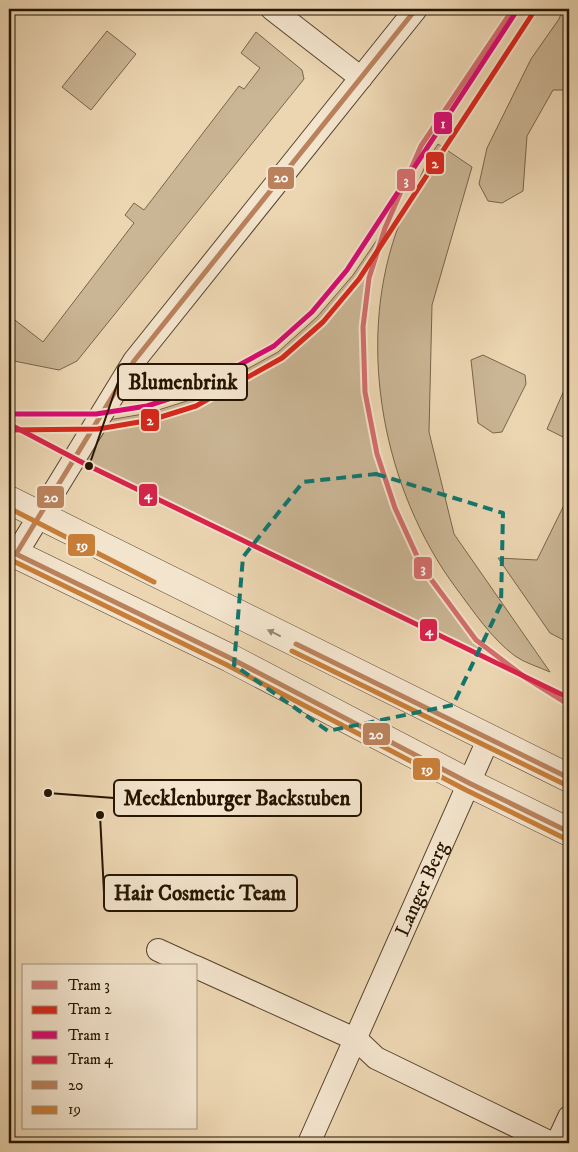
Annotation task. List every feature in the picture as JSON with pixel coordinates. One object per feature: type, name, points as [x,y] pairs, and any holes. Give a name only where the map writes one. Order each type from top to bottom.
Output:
[{"type":"street","points":[[272,9],[361,78]]},
{"type":"street","points":[[416,9],[134,361],[40,515],[12,553],[230,658],[469,783],[569,832]]},
{"type":"street","points":[[9,500],[488,740],[569,778]]},
{"type":"street","name":"Langer Berg","points":[[309,1143],[357,1040],[488,740]]},
{"type":"street","points":[[158,950],[189,964]]},
{"type":"street","points":[[198,968],[357,1040],[376,1058],[551,1143]]},
{"type":"street","points":[[558,1143],[569,1117]]},
{"type":"highlighted area","points":[[376,474],[503,513],[501,604],[453,705],[328,731],[234,665],[243,557],[303,482]]},
{"type":"shaded area","points":[[563,9],[569,9],[569,90],[553,90],[527,136],[523,191],[502,203],[488,201],[479,184],[487,148],[531,59],[559,19]]},
{"type":"shaded area","points":[[107,31],[136,54],[91,110],[62,87]]},
{"type":"shaded area","points":[[256,32],[302,70],[304,79],[77,361],[59,370],[9,360],[9,321],[11,317],[43,342],[134,223],[125,215],[134,203],[144,210],[239,86],[244,89],[260,68],[241,53]]},
{"type":"shaded area","points":[[438,144],[472,167],[432,305],[429,432],[454,534],[550,672],[523,661],[498,641],[456,588],[431,550],[411,508],[395,463],[384,417],[378,370],[378,323],[384,277],[400,223],[430,156]]},
{"type":"shaded area","points":[[385,228],[369,278],[363,327],[365,392],[377,454],[395,508],[422,567],[476,640],[526,678],[74,457],[97,422],[149,413],[193,399],[278,352],[317,317],[353,275]]},
{"type":"shaded area","points":[[483,355],[525,375],[526,384],[502,432],[493,433],[478,423],[471,360]]},
{"type":"shaded area","points":[[569,379],[569,440],[547,429]]},
{"type":"shaded area","points":[[569,495],[569,643],[550,633],[498,558],[537,560]]},
{"type":"tram line","name":"3","points":[[513,9],[421,146],[385,228],[369,278],[363,327],[365,392],[377,454],[395,508],[422,567],[476,640],[526,678],[569,705]]},
{"type":"tram line","name":"1","points":[[9,414],[96,414],[147,406],[190,392],[274,346],[312,312],[347,270],[518,9]]},
{"type":"tram line","name":"2","points":[[9,430],[98,429],[151,420],[196,406],[282,358],[323,322],[359,279],[533,13]]},
{"type":"tram line","name":"4","points":[[9,424],[89,466],[569,698]]},
{"type":"transit line","name":"20","points":[[416,9],[134,361],[16,554],[230,658],[469,783],[569,832]]},
{"type":"transit line","name":"19","points":[[9,508],[154,582]]},
{"type":"transit line","name":"19","points":[[9,559],[227,665],[466,790],[566,839]]},
{"type":"transit line","name":"20","points":[[296,644],[569,778]]},
{"type":"transit line","name":"19","points":[[292,651],[566,785]]},
{"type":"place","name":"Blumenbrink","points":[[89,466]]},
{"type":"place","name":"Mecklenburger Backstuben","points":[[48,793]]},
{"type":"place","name":"Hair Cosmetic Team","points":[[100,815]]}]
